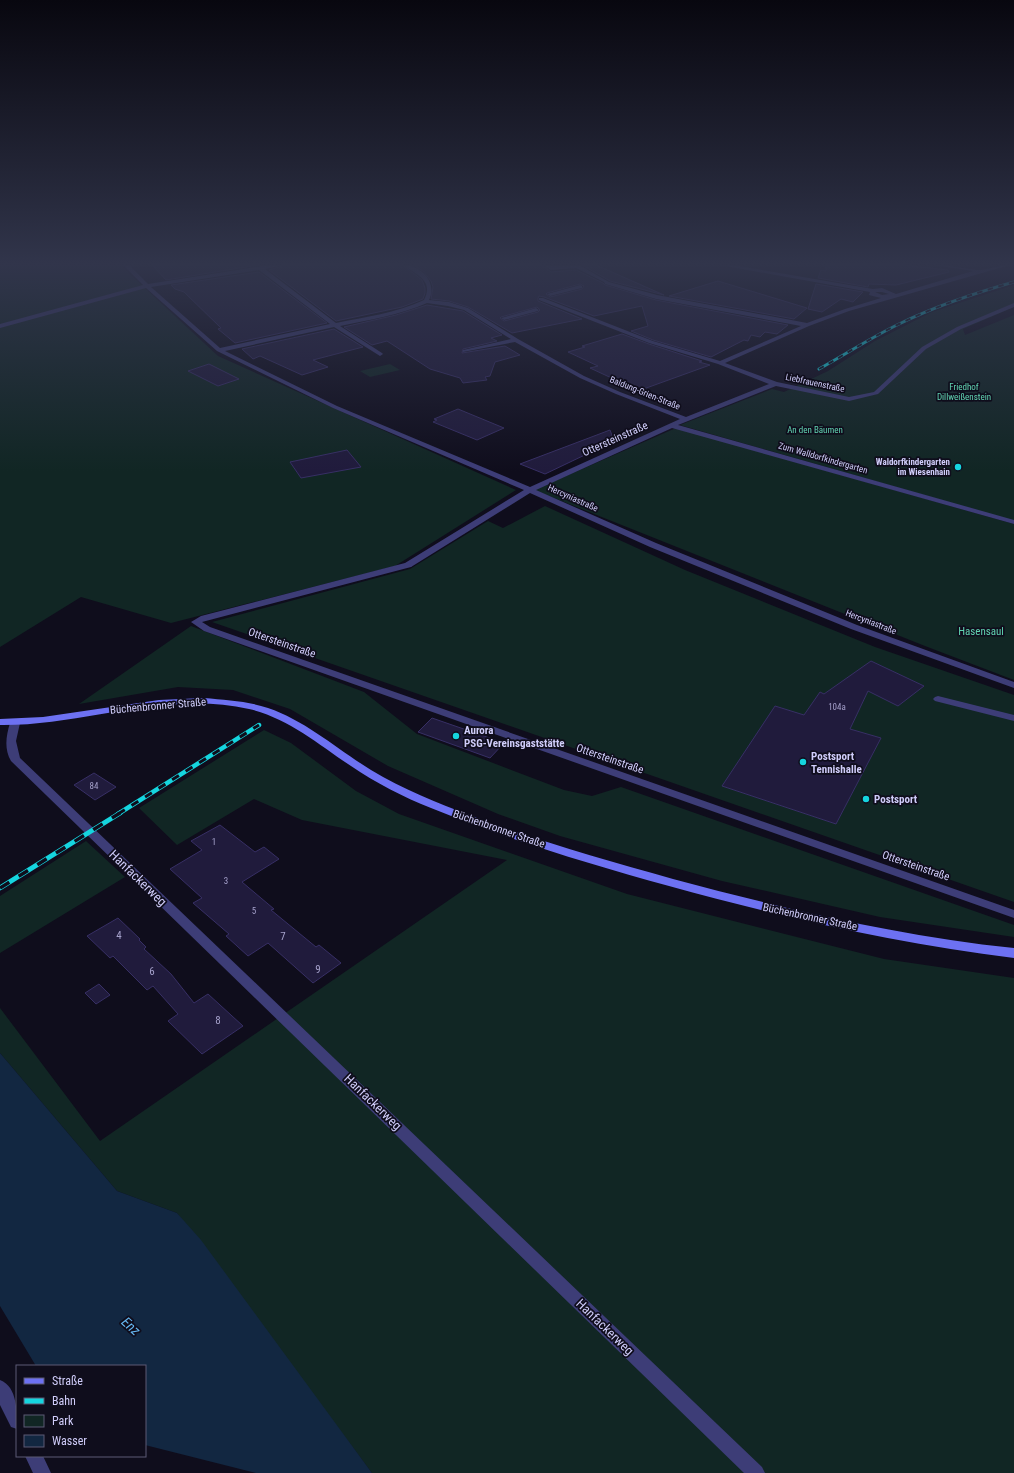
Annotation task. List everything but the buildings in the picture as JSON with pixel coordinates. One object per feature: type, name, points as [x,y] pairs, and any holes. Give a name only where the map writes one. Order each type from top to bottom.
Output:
[{"type":"main road","name":"Büchenbronner Straße","points":[[0,722],[15,723],[175,702],[216,701],[253,707],[274,713],[299,725],[358,766],[402,791],[435,806],[576,855],[731,899],[808,917],[947,944],[1014,953]]},
{"type":"street","name":"Hercyniastraße","points":[[201,334],[219,350],[335,407],[653,544],[847,624],[1014,685]]},
{"type":"street","points":[[219,350],[298,334]]},
{"type":"street","points":[[348,334],[380,354]]},
{"type":"street","name":"Baldung-Grien-Straße","points":[[506,334],[582,376],[618,393],[686,419]]},
{"type":"street","points":[[630,334],[651,342],[720,363],[775,384]]},
{"type":"street","points":[[720,363],[787,334]]},
{"type":"street","name":"Liebfrauenstraße","points":[[775,384],[849,399],[876,393],[924,348],[948,334]]},
{"type":"street","points":[[465,351],[516,340]]},
{"type":"street","name":"Ottersteinstraße","points":[[775,384],[686,419],[530,490],[408,565],[204,618],[195,622],[207,629],[1014,914]]},
{"type":"street","name":"Zum Walldorfkindergarten","points":[[673,426],[1014,522]]},
{"type":"street","points":[[938,698],[1014,718]]},
{"type":"street","name":"Hanfackerweg","points":[[15,723],[11,735],[10,747],[15,758],[94,837],[360,1090],[756,1473]]},
{"type":"street","points":[[0,1388],[16,1419]]},
{"type":"street","points":[[34,1457],[42,1473]]},
{"type":"green space","points":[[0,334],[194,334],[218,356],[516,490],[395,566],[171,623],[81,597],[0,647]]},
{"type":"green space","points":[[889,334],[965,334],[965,335],[1014,334],[1014,521],[680,425],[772,389],[784,392],[828,371],[875,341]]},
{"type":"green space","points":[[390,364],[400,370],[370,377],[360,371]]},
{"type":"green space","name":"Hasensaul","points":[[676,428],[1014,524],[1014,680],[534,490]]},
{"type":"green space","name":"Postsport","points":[[545,506],[685,570],[875,647],[1014,695],[1014,902],[212,622],[410,569],[488,521],[503,528]]},
{"type":"green space","points":[[191,626],[364,692],[417,734],[564,790],[592,796],[621,787],[1014,925],[1014,937],[880,917],[722,881],[560,836],[498,814],[388,766],[290,709],[233,690],[178,687],[79,704]]},
{"type":"green space","points":[[264,730],[291,743],[356,791],[399,814],[627,894],[884,959],[1014,978],[1014,1473],[372,1473],[177,1213],[117,1191],[0,1053],[0,1008],[100,1141],[507,860],[302,820],[254,799],[177,845],[139,808]]},
{"type":"green space","points":[[86,841],[125,877],[0,953],[0,896]]},
{"type":"water","name":"Enz","points":[[0,1053],[117,1191],[177,1213],[201,1240],[372,1473],[256,1473],[146,1445],[146,1365],[35,1365],[0,1306]]},
{"type":"railway","points":[[819,369],[880,334]]},
{"type":"railway","points":[[118,814],[259,725]]},
{"type":"railway","points":[[0,888],[120,813]]},
{"type":"place","name":"Waldorfkindergarten im Wiesenhain","points":[[958,467]]},
{"type":"place","name":"Aurora PSG-Vereinsgaststätte","points":[[456,736]]},
{"type":"place","name":"Postsport Tennishalle","points":[[803,762]]},
{"type":"place","name":"Postsport","points":[[866,799]]},
{"type":"park label","name":"Friedhof Dillweißenstein","points":[[964,392]]},
{"type":"park label","name":"An den Bäumen","points":[[815,430]]}]
